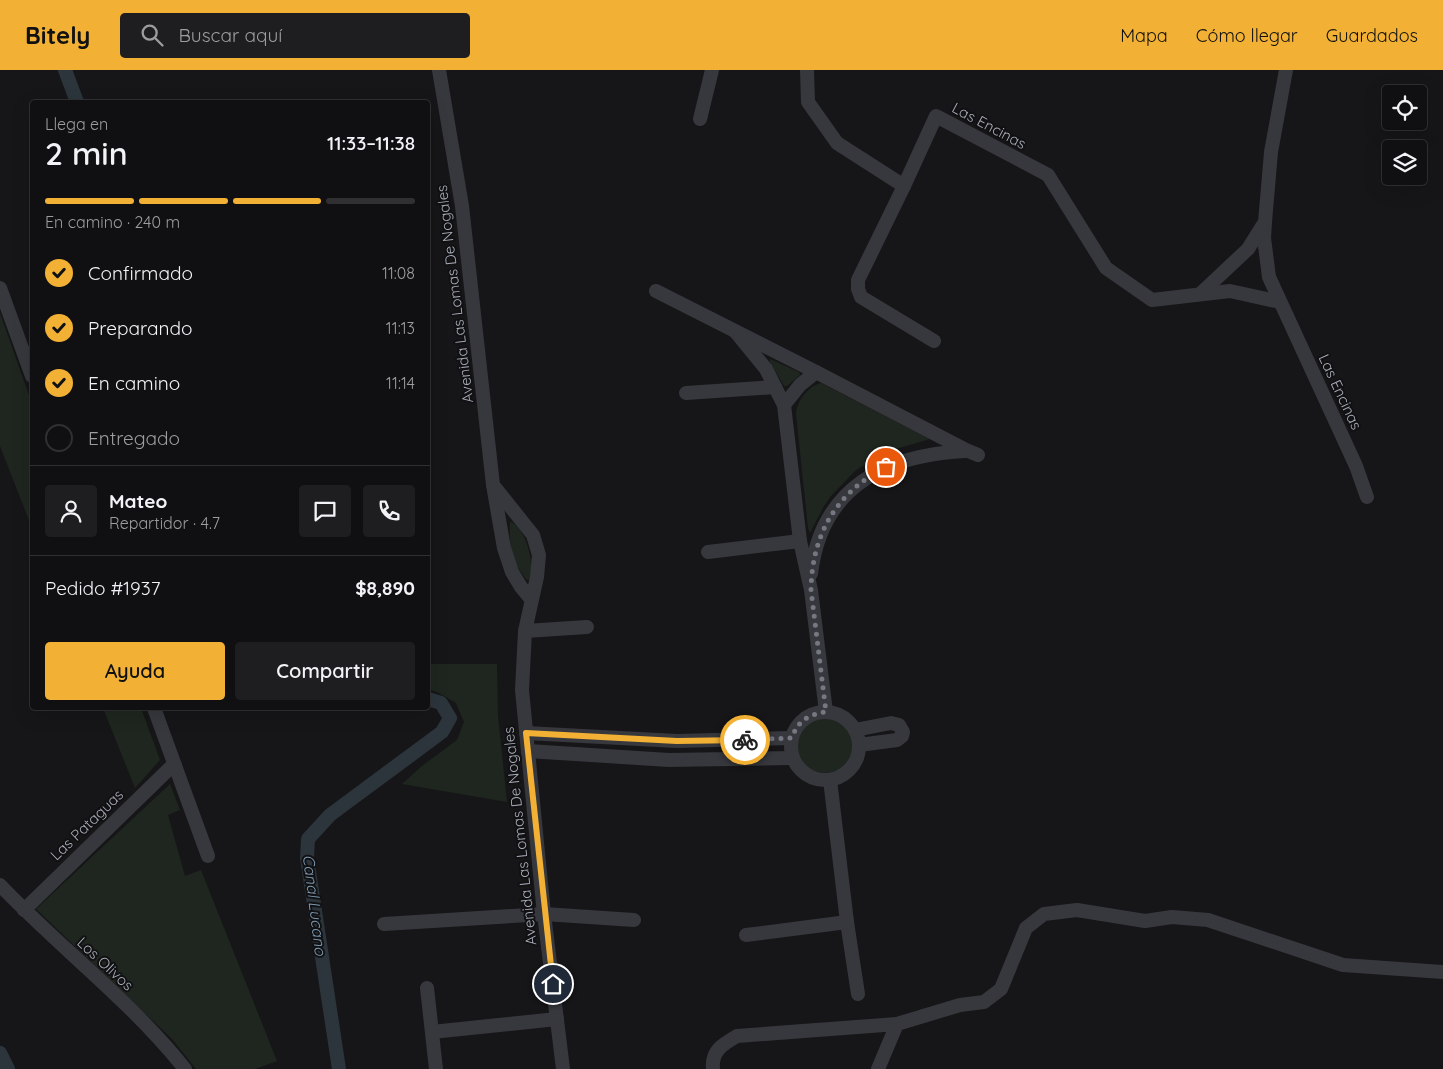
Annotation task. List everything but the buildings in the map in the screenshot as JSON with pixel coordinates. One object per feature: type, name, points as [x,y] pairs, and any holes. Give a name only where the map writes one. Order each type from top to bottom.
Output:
[{"type":"street","name":"Avenida Las Lomas De Nogales","points":[[439,70],[462,206],[493,486],[504,548],[512,572],[531,599]]},
{"type":"street","points":[[700,119],[712,70]]},
{"type":"street","points":[[807,70],[808,102],[837,143],[904,186],[858,280],[858,290],[862,297],[934,341]]},
{"type":"street","name":"Las Encinas","points":[[1286,70],[1272,152],[1265,222],[1264,238],[1269,277],[1356,466],[1367,497]]},
{"type":"street","name":"Las Encinas","points":[[904,186],[936,116],[1048,175],[1106,268],[1152,300],[1230,291],[1280,302]]},
{"type":"street","name":"Las Encinas","points":[[1200,294],[1248,249],[1265,222]]},
{"type":"street","points":[[0,288],[30,370]]},
{"type":"street","points":[[656,291],[972,453],[926,455],[897,463],[873,474],[853,488],[838,505],[822,534],[812,563],[811,590]]},
{"type":"street","points":[[735,331],[766,369],[784,405],[800,540],[811,590],[826,712]]},
{"type":"street","points":[[784,405],[800,385],[816,372]]},
{"type":"street","points":[[686,393],[775,387]]},
{"type":"street","name":"Avenida Las Lomas De Nogales","points":[[493,486],[532,535],[539,554],[537,577],[525,631],[522,678],[544,914],[563,1069]]},
{"type":"street","points":[[708,552],[800,540]]},
{"type":"street","points":[[525,631],[587,627]]},
{"type":"street","points":[[155,710],[208,856]]},
{"type":"street","points":[[826,712],[843,717],[848,720],[855,730],[859,745],[858,757],[851,768],[842,776],[830,780],[817,779],[800,769],[793,758],[792,738],[797,726],[801,721],[813,714],[826,712]]},
{"type":"street","points":[[855,730],[895,724],[899,725],[903,732],[902,736],[897,740],[859,745]]},
{"type":"street","points":[[526,733],[702,741],[792,738]]},
{"type":"street","points":[[620,757],[621,738]]},
{"type":"street","points":[[702,741],[702,760]]},
{"type":"street","points":[[528,751],[702,760],[793,758]]},
{"type":"street","name":"Las Pataguas","points":[[24,910],[175,765]]},
{"type":"street","points":[[830,780],[847,922],[858,994]]},
{"type":"street","name":"Los Olivos","points":[[0,885],[155,1034],[186,1069]]},
{"type":"street","points":[[713,1069],[712,1062],[715,1053],[723,1044],[737,1036],[897,1024],[960,1005],[984,1002],[1001,989],[1026,928],[1044,914],[1077,910],[1145,922],[1172,917],[1208,920],[1343,965],[1443,972]]},
{"type":"street","points":[[384,924],[544,914],[634,920]]},
{"type":"street","points":[[746,935],[847,922]]},
{"type":"street","points":[[427,988],[436,1069]]},
{"type":"street","points":[[432,1032],[557,1019]]},
{"type":"street","points":[[878,1069],[897,1024]]},
{"type":"shaded area","points":[[0,313],[30,398],[30,523],[0,446]]},
{"type":"shaded area","points":[[770,359],[799,372],[800,375],[787,386],[784,386]]},
{"type":"shaded area","points":[[821,383],[930,439],[889,451],[856,470],[831,496],[810,533],[796,414],[804,395],[812,387]]},
{"type":"shaded area","points":[[512,522],[526,540],[528,547],[532,577],[528,580],[517,566],[512,553],[510,523]]},
{"type":"shaded area","points":[[430,664],[497,664],[498,716],[507,802],[402,784],[422,766],[457,740],[464,722],[456,703],[430,690]]},
{"type":"shaded area","points":[[104,710],[142,710],[160,760],[135,788]]},
{"type":"shaded area","points":[[825,717],[836,719],[845,725],[851,734],[853,745],[851,756],[845,765],[836,771],[825,773],[814,771],[805,765],[799,756],[797,745],[799,734],[805,725],[814,719]]},
{"type":"shaded area","points":[[170,784],[180,810],[168,815],[185,876],[201,870],[277,1061],[255,1069],[196,1069],[172,1039],[36,909]]},
{"type":"waterway","name":"Canal Lucano","points":[[65,70],[76,100]]},
{"type":"waterway","name":"Canal Lucano","points":[[339,1069],[307,858],[308,839],[330,815],[442,732],[450,718],[441,703],[430,700]]},
{"type":"waterway","name":"Canal Lucano","points":[[0,1053],[8,1069]]},
{"type":"way so far","points":[[745,740],[792,738],[801,721],[813,714],[826,712],[811,590],[812,563],[817,544],[826,524],[838,505],[853,488],[886,467]]},
{"type":"route","points":[[553,984],[526,733],[677,741],[745,740]]}]
